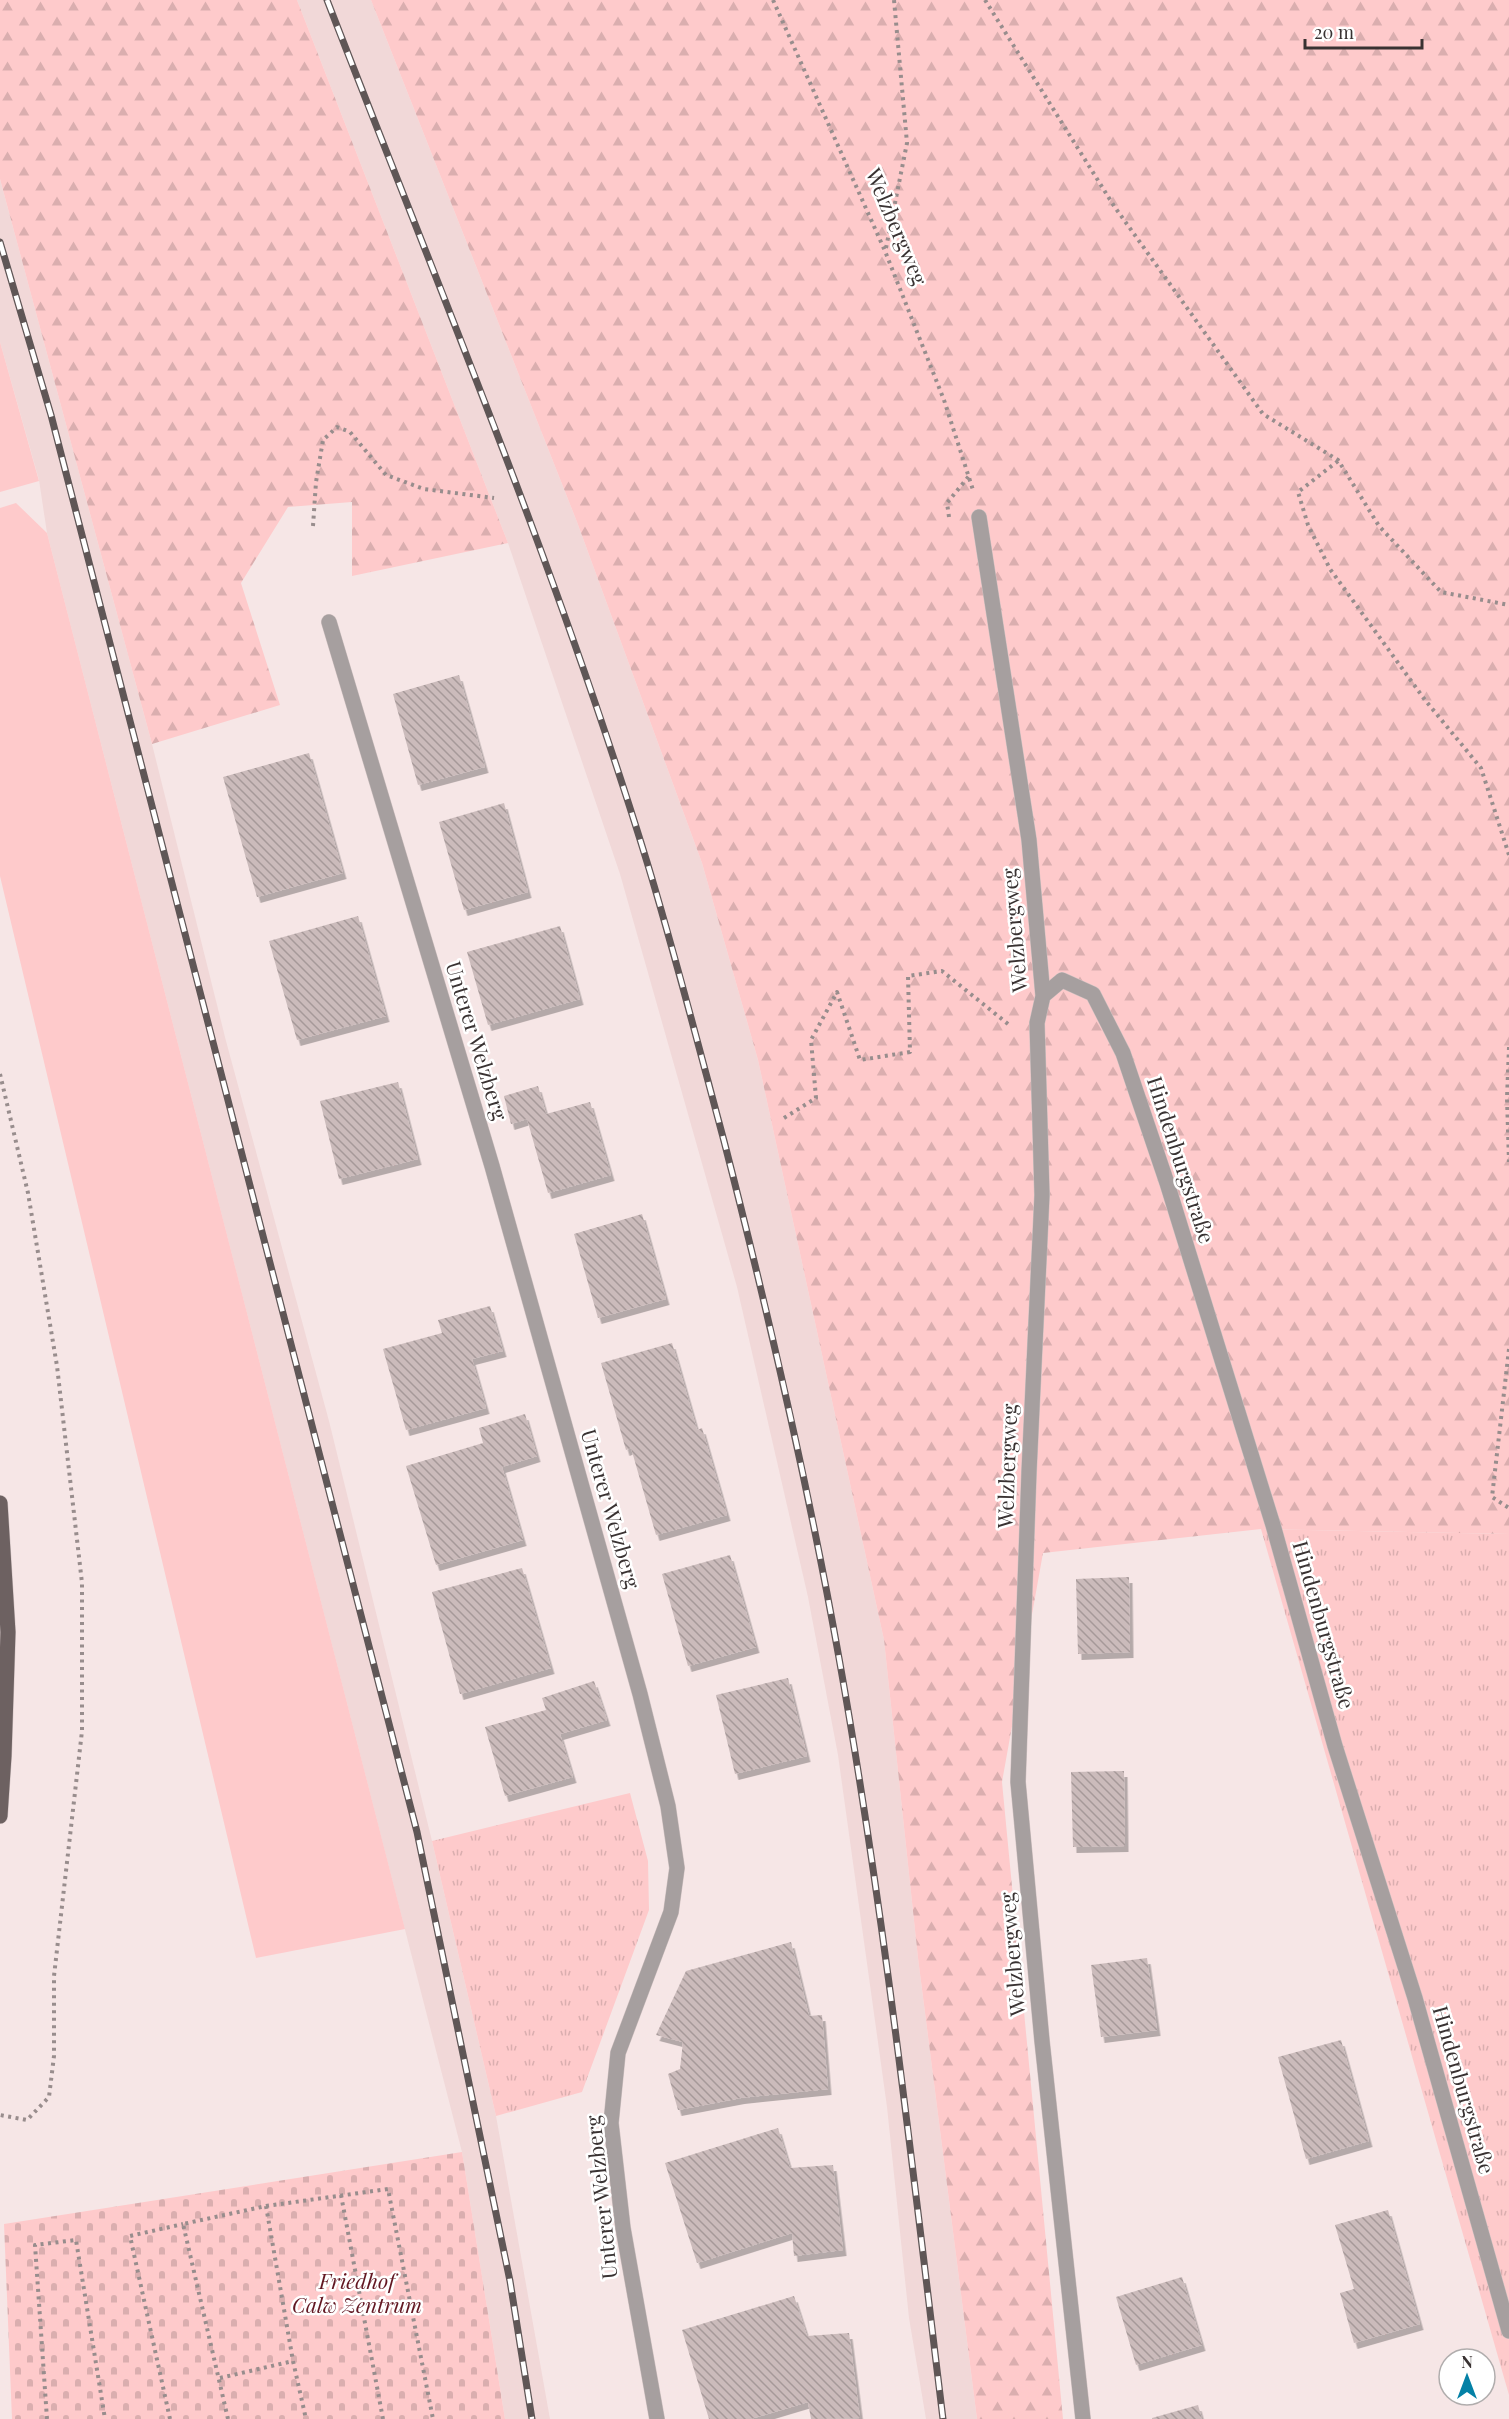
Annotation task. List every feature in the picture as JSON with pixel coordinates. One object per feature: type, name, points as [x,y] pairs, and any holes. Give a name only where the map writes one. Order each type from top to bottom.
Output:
[{"type":"main road","points":[[0,1503],[8,1632],[0,1816]]},
{"type":"street","name":"Welzbergweg","points":[[979,517],[1029,840],[1043,996],[1037,1023],[1042,1196],[1018,1782],[1042,2041],[1083,2419]]},
{"type":"street","name":"Unterer Welzberg","points":[[329,622],[492,1166],[640,1694],[668,1806],[677,1868],[671,1912],[618,2054],[611,2123],[623,2228],[657,2419]]},
{"type":"street","name":"Hindenburgstraße","points":[[1043,996],[1062,980],[1093,994],[1123,1053],[1167,1183],[1273,1525],[1335,1746],[1415,1998],[1509,2331]]},
{"type":"path","name":"Welzbergweg","points":[[773,0],[885,251],[944,400],[969,475]]},
{"type":"path","points":[[885,251],[907,143],[894,0]]},
{"type":"path","points":[[985,0],[1114,206],[1263,414],[1338,460],[1379,526],[1441,592],[1509,605]]},
{"type":"path","points":[[313,526],[316,482],[323,440],[337,428],[350,432],[386,475],[424,489],[494,498]]},
{"type":"path","points":[[1338,460],[1298,492],[1308,525],[1330,569],[1425,700],[1481,768],[1509,855]]},
{"type":"path","points":[[784,1119],[816,1098],[812,1040],[837,992],[860,1060],[910,1052],[908,976],[942,971],[1037,1047]]},
{"type":"path","points":[[1509,1047],[1507,1098],[1509,1161]]},
{"type":"path","points":[[0,1074],[28,1193],[57,1366],[82,1583],[82,1731],[54,1976],[54,2056],[49,2097],[27,2120],[0,2115]]},
{"type":"path","points":[[1509,1349],[1492,1497],[1509,1508]]},
{"type":"path","points":[[170,2419],[130,2236],[267,2206],[388,2189],[433,2419]]},
{"type":"path","points":[[340,2194],[383,2419]]},
{"type":"path","points":[[267,2206],[293,2361],[306,2419]]},
{"type":"path","points":[[183,2224],[228,2419]]},
{"type":"path","points":[[47,2419],[35,2245],[76,2240],[105,2419]]},
{"type":"path","points":[[220,2378],[293,2361]]},
{"type":"shaded area","points":[[297,0],[371,0],[577,522],[702,863],[758,1060],[884,1640],[918,1958],[977,2419],[926,2419],[909,2318],[887,2107],[838,1755],[808,1597],[737,1287],[620,874],[508,543]]},
{"type":"shaded area","points":[[0,179],[152,744],[226,1041],[329,1421],[432,1841],[496,2116],[550,2419],[505,2419],[462,2152],[47,533],[39,480],[0,342]]},
{"type":"green space","points":[[0,0],[297,0],[508,543],[352,576],[352,502],[288,507],[241,583],[280,705],[152,744],[0,179]]},
{"type":"green space","points":[[371,0],[1509,0],[1509,1534],[1261,1529],[1043,1553],[1002,1782],[1063,2419],[977,2419],[918,1958],[884,1640],[758,1060],[702,863],[577,522]]},
{"type":"green space","points":[[0,342],[39,481],[0,492]]},
{"type":"green space","points":[[16,503],[47,533],[405,1929],[256,1958],[0,876],[0,508]]},
{"type":"green space","points":[[1261,1529],[1509,1534],[1509,2395]]},
{"type":"green space","points":[[630,1793],[648,1861],[649,1910],[582,2092],[496,2116],[432,1841]]},
{"type":"green space","name":"Friedhof Calw Zentrum","points":[[462,2152],[505,2419],[12,2419],[4,2224]]},
{"type":"building","points":[[459,675],[485,767],[418,785],[393,694]]},
{"type":"building","points":[[309,753],[343,873],[257,897],[223,777]]},
{"type":"building","points":[[504,803],[528,892],[464,910],[439,822]]},
{"type":"building","points":[[358,916],[386,1016],[297,1040],[269,941]]},
{"type":"building","points":[[560,926],[580,999],[488,1025],[467,952]]},
{"type":"building","points":[[398,1082],[418,1159],[339,1179],[320,1101]]},
{"type":"building","points":[[538,1086],[546,1114],[590,1102],[611,1175],[548,1193],[527,1119],[511,1124],[504,1096]]},
{"type":"building","points":[[642,1214],[666,1299],[598,1318],[574,1234]]},
{"type":"building","points":[[490,1306],[503,1351],[472,1359],[486,1408],[406,1430],[383,1349],[442,1333],[438,1320]]},
{"type":"building","points":[[672,1343],[697,1430],[702,1428],[727,1515],[656,1535],[631,1448],[626,1450],[601,1363]]},
{"type":"building","points":[[525,1414],[537,1456],[502,1467],[523,1540],[436,1565],[406,1466],[483,1443],[479,1428]]},
{"type":"building","points":[[730,1555],[756,1647],[688,1666],[662,1574]]},
{"type":"building","points":[[522,1568],[551,1668],[460,1694],[432,1592]]},
{"type":"building","points":[[1129,1577],[1130,1652],[1078,1654],[1076,1579]]},
{"type":"building","points":[[788,1678],[807,1756],[735,1774],[716,1695]]},
{"type":"building","points":[[594,1681],[607,1720],[560,1734],[573,1777],[505,1796],[485,1727],[546,1710],[542,1698]]},
{"type":"building","points":[[1124,1771],[1125,1846],[1073,1847],[1071,1772]]},
{"type":"building","points":[[791,1942],[809,2016],[822,2015],[828,2089],[741,2098],[678,2110],[668,2074],[680,2069],[683,2042],[656,2035],[686,1971]]},
{"type":"building","points":[[1147,1958],[1157,2030],[1101,2037],[1091,1965]]},
{"type":"building","points":[[1341,2040],[1369,2141],[1306,2159],[1278,2057]]},
{"type":"building","points":[[778,2128],[790,2168],[833,2165],[843,2250],[794,2256],[792,2233],[697,2263],[665,2163]]},
{"type":"building","points":[[1388,2210],[1420,2324],[1354,2343],[1340,2293],[1354,2289],[1335,2225]]},
{"type":"building","points":[[1182,2277],[1202,2345],[1136,2365],[1116,2297]]},
{"type":"building","points":[[794,2296],[807,2336],[849,2333],[860,2418],[811,2419],[808,2402],[751,2419],[709,2419],[682,2330]]},
{"type":"building","points":[[1198,2405],[1202,2419],[1152,2419],[1152,2418]]},
{"type":"railway","points":[[327,0],[495,428],[575,644],[647,862],[724,1141],[786,1398],[839,1658],[884,1943],[943,2419]]},
{"type":"railway","points":[[0,242],[51,415],[417,1832],[510,2281],[532,2419]]}]
